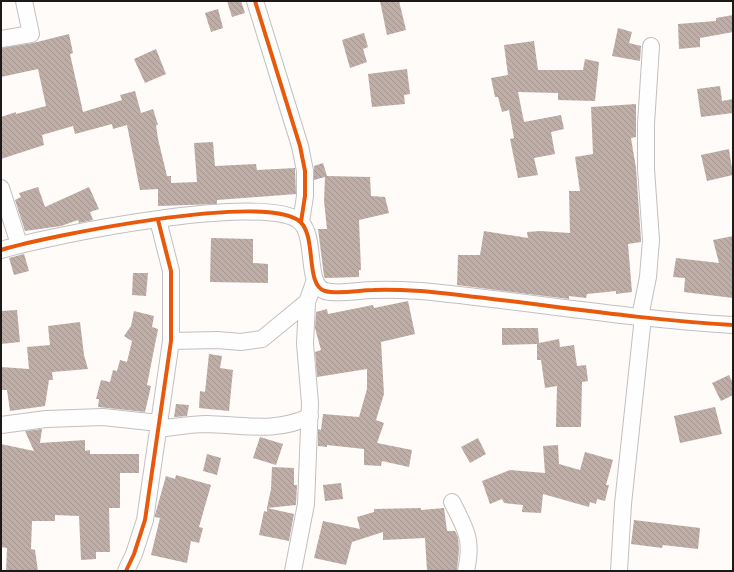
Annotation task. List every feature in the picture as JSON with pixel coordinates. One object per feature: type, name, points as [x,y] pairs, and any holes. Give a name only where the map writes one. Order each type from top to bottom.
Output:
[{"type":"street","points":[[1,39],[31,34],[24,1]]},
{"type":"street","points":[[255,1],[276,65],[305,171],[305,196],[301,222],[309,241],[314,280],[307,302],[305,344],[310,403],[306,504],[293,571]]},
{"type":"street","points":[[619,571],[626,474],[651,240],[646,154],[652,46]]},
{"type":"street","points":[[1,188],[19,244]]},
{"type":"street","points":[[1,250],[19,244],[97,229],[158,220],[265,211],[289,214],[301,222]]},
{"type":"street","points":[[126,571],[134,554],[145,520],[171,342],[171,271],[158,220]]},
{"type":"street","points":[[314,280],[323,290],[335,292],[413,290],[642,317],[733,325]]},
{"type":"street","points":[[171,342],[217,340],[254,341],[262,339],[307,302]]},
{"type":"street","points":[[1,425],[65,417],[103,417],[158,426],[205,424],[272,426],[290,425],[310,416]]},
{"type":"street","points":[[452,502],[463,524],[470,543],[466,571]]},
{"type":"building","points":[[227,1],[241,1],[245,13],[232,17]]},
{"type":"building","points":[[380,1],[399,1],[406,30],[387,35]]},
{"type":"building","points":[[218,9],[223,28],[211,32],[205,13]]},
{"type":"building","points":[[733,15],[733,32],[700,38],[700,47],[679,49],[678,24],[716,21],[716,18]]},
{"type":"building","points":[[618,28],[632,32],[629,43],[641,46],[640,61],[612,56]]},
{"type":"building","points":[[364,33],[368,47],[363,49],[367,62],[350,68],[342,40]]},
{"type":"building","points":[[69,34],[73,53],[70,54],[83,112],[122,100],[120,95],[135,91],[141,113],[153,109],[158,125],[156,125],[158,139],[167,176],[171,176],[171,183],[197,182],[194,143],[213,142],[215,166],[256,164],[257,170],[295,168],[296,194],[217,200],[217,204],[158,206],[158,189],[140,190],[127,125],[113,129],[112,124],[75,134],[73,126],[42,135],[44,145],[1,159],[1,117],[16,112],[16,114],[46,106],[38,69],[1,77],[1,48],[33,43]]},
{"type":"building","points":[[534,41],[538,70],[583,70],[585,59],[599,62],[595,101],[558,100],[558,93],[518,92],[524,122],[561,115],[564,129],[551,132],[555,154],[534,158],[538,175],[518,178],[510,139],[514,138],[509,110],[502,112],[498,97],[495,97],[491,78],[508,75],[504,45]]},
{"type":"building","points":[[156,49],[166,74],[145,83],[134,59]]},
{"type":"building","points":[[407,69],[410,94],[404,95],[405,104],[372,107],[368,74]]},
{"type":"building","points":[[720,86],[722,101],[733,99],[733,113],[701,117],[697,89]]},
{"type":"building","points":[[636,104],[636,137],[631,138],[636,168],[641,242],[628,244],[632,292],[616,294],[616,291],[587,294],[586,298],[569,296],[569,299],[457,285],[458,255],[480,255],[484,231],[528,238],[527,232],[540,231],[570,233],[569,191],[580,191],[575,157],[593,154],[591,107]]},
{"type":"building","points":[[729,149],[733,175],[707,181],[701,155]]},
{"type":"building","points":[[323,163],[327,176],[370,177],[371,196],[385,197],[389,213],[359,220],[361,270],[359,270],[359,277],[325,278],[324,276],[318,229],[327,229],[324,201],[325,177],[314,180],[314,166]]},
{"type":"building","points":[[38,187],[45,207],[89,187],[99,209],[90,212],[93,220],[79,223],[78,220],[61,226],[25,231],[15,200],[21,197],[19,193]]},
{"type":"building","points":[[733,236],[733,298],[684,292],[685,278],[673,277],[676,258],[719,263],[713,240]]},
{"type":"building","points":[[211,238],[253,239],[253,263],[268,264],[268,283],[210,282]]},
{"type":"building","points":[[24,254],[29,271],[14,275],[9,258]]},
{"type":"building","points":[[133,273],[148,273],[146,296],[132,295]]},
{"type":"building","points":[[408,301],[415,334],[381,342],[384,394],[376,420],[384,423],[377,443],[412,450],[409,467],[382,461],[381,466],[364,465],[364,449],[327,445],[327,447],[318,446],[318,429],[321,430],[323,414],[359,417],[367,389],[367,369],[317,377],[315,352],[321,350],[315,328],[316,312],[327,309],[328,314],[373,305],[374,308]]},
{"type":"building","points":[[17,310],[20,342],[1,344],[1,311]]},
{"type":"building","points":[[134,311],[154,316],[152,327],[158,329],[147,385],[151,386],[145,412],[98,407],[99,399],[96,399],[101,380],[110,382],[113,370],[117,371],[120,360],[127,362],[132,341],[124,336],[131,326]]},
{"type":"building","points":[[80,322],[84,355],[88,369],[52,372],[53,380],[49,380],[45,406],[10,411],[7,390],[1,390],[1,367],[29,369],[27,347],[50,345],[48,326]]},
{"type":"building","points":[[502,328],[538,328],[539,343],[559,339],[560,347],[574,345],[577,366],[586,365],[588,381],[582,382],[581,427],[556,427],[557,386],[545,388],[541,360],[537,360],[537,344],[502,345]]},
{"type":"building","points":[[209,354],[222,356],[220,368],[233,370],[229,411],[199,408],[200,391],[205,392]]},
{"type":"building","points":[[729,375],[733,383],[733,395],[721,401],[712,383]]},
{"type":"building","points":[[176,404],[189,405],[187,416],[174,417]]},
{"type":"building","points":[[715,407],[722,434],[680,443],[674,416]]},
{"type":"building","points":[[42,429],[40,443],[85,440],[85,451],[90,450],[90,454],[139,454],[139,473],[120,473],[120,508],[109,508],[110,552],[96,552],[96,559],[81,560],[79,516],[55,515],[55,521],[32,521],[31,549],[35,550],[38,571],[6,571],[7,548],[1,547],[1,444],[34,451],[25,431]]},
{"type":"building","points":[[260,437],[283,444],[276,465],[253,458]]},
{"type":"building","points":[[478,438],[486,454],[470,463],[461,447]]},
{"type":"building","points":[[558,445],[559,464],[580,470],[585,452],[613,460],[606,485],[609,485],[605,501],[597,499],[596,504],[590,502],[589,507],[543,494],[541,513],[522,512],[523,505],[504,503],[502,499],[490,504],[482,481],[510,470],[545,473],[543,446]]},
{"type":"building","points":[[207,454],[221,458],[217,475],[203,471]]},
{"type":"building","points":[[272,467],[294,468],[294,485],[297,485],[296,505],[267,508],[271,489]]},
{"type":"building","points":[[176,475],[211,485],[199,527],[203,528],[199,543],[191,541],[187,563],[151,555],[160,518],[155,517],[155,515],[166,476],[175,479]]},
{"type":"building","points":[[341,483],[343,499],[325,501],[323,485]]},
{"type":"building","points":[[267,508],[294,514],[289,541],[259,535],[264,511],[267,512]]},
{"type":"building","points":[[421,508],[421,510],[444,508],[447,531],[455,531],[458,537],[459,550],[457,571],[427,571],[425,538],[383,540],[383,532],[352,542],[346,565],[314,558],[323,521],[360,529],[357,517],[374,512],[374,509]]},
{"type":"building","points":[[634,520],[700,528],[698,549],[663,545],[662,548],[631,544]]},
{"type":"cycle path","points":[[255,1],[300,146],[305,171],[305,196],[301,222]]},
{"type":"cycle path","points":[[1,250],[63,235],[154,220],[200,214],[242,212],[276,213],[298,220],[304,227],[308,236],[315,279],[319,287],[325,291],[337,293],[367,290],[421,291],[655,319],[733,325]]},
{"type":"cycle path","points":[[126,571],[134,554],[145,520],[171,341],[171,271],[158,220]]}]
